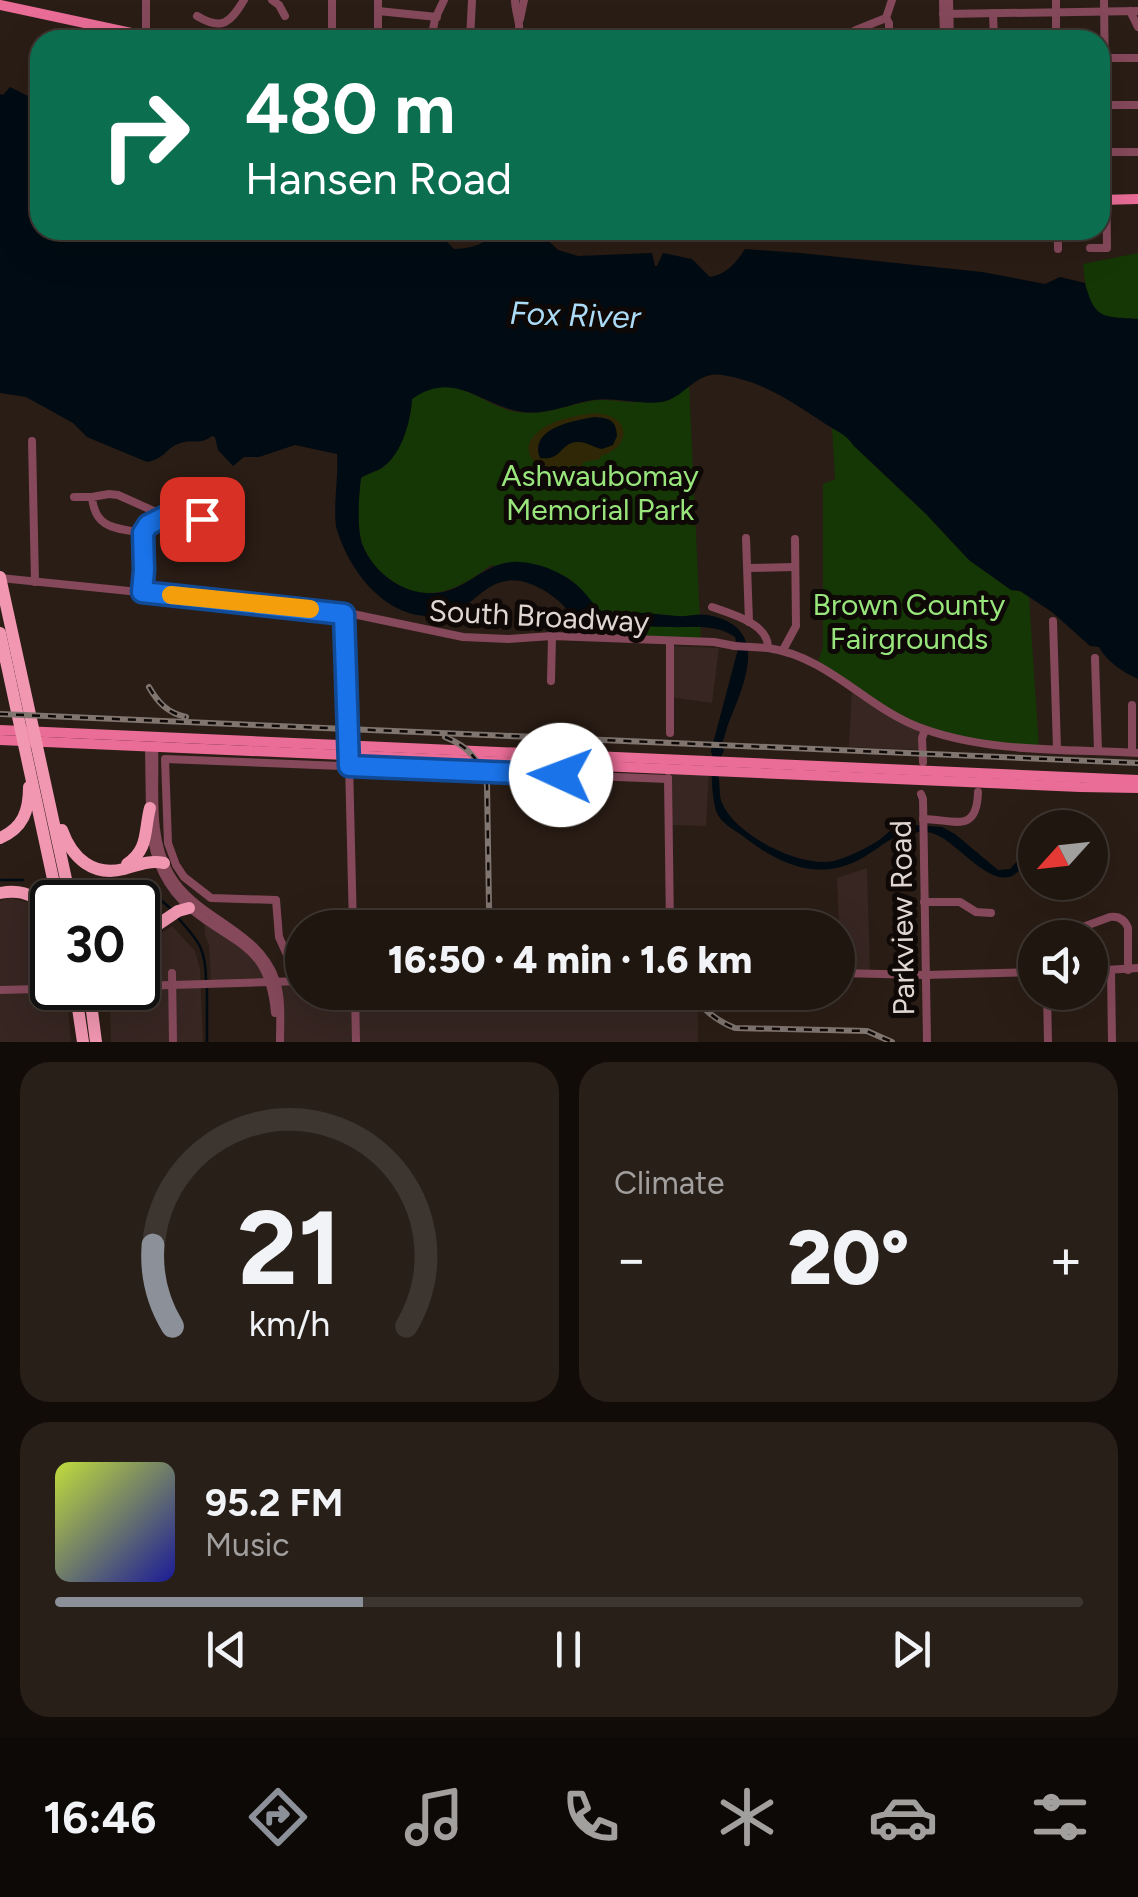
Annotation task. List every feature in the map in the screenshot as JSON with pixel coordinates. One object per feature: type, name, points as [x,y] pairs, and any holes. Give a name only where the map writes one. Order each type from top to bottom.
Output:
[{"type":"highway","points":[[1,581],[31,756],[60,880]]},
{"type":"highway","points":[[0,633],[22,702]]},
{"type":"highway","points":[[31,756],[43,754],[60,824],[72,851],[90,867],[111,870],[161,862]]},
{"type":"highway","points":[[0,838],[11,833],[24,818],[31,756]]},
{"type":"highway","points":[[111,870],[131,862],[142,850],[150,808]]},
{"type":"highway","points":[[0,894],[16,891],[30,895]]},
{"type":"highway","points":[[160,922],[181,907]]},
{"type":"highway","points":[[83,1042],[84,1010]]},
{"type":"highway","points":[[89,1010],[97,1042]]},
{"type":"main road","points":[[1,6],[117,30]]},
{"type":"main road","points":[[1110,200],[1138,198]]},
{"type":"main road","points":[[0,730],[157,747],[349,756],[354,751],[394,747],[669,769]]},
{"type":"main road","points":[[0,740],[669,769],[723,766],[923,770],[983,784],[1023,775]]},
{"type":"main road","points":[[723,766],[902,782],[1138,788]]},
{"type":"main road","points":[[888,779],[923,770],[983,784]]},
{"type":"main road","points":[[983,784],[983,778],[1023,775],[1138,780]]},
{"type":"street","points":[[146,0],[146,30]]},
{"type":"street","points":[[197,16],[212,24],[224,23],[244,0]]},
{"type":"street","points":[[272,0],[285,16]]},
{"type":"street","points":[[378,0],[378,30]]},
{"type":"street","points":[[433,30],[444,0]]},
{"type":"street","points":[[470,30],[472,0]]},
{"type":"street","points":[[515,0],[520,19]]},
{"type":"street","points":[[520,30],[524,0]]},
{"type":"street","points":[[889,30],[886,18],[892,0]]},
{"type":"street","points":[[946,0],[947,30]]},
{"type":"street","points":[[1056,0],[1056,30]]},
{"type":"street","points":[[1103,30],[1104,0]]},
{"type":"street","points":[[333,2],[333,30]]},
{"type":"street","points":[[378,11],[436,16]]},
{"type":"street","points":[[946,14],[1134,11],[1138,27]]},
{"type":"street","points":[[993,12],[994,30]]},
{"type":"street","points":[[856,30],[886,18]]},
{"type":"street","points":[[1110,58],[1138,58]]},
{"type":"street","points":[[1110,105],[1138,105]]},
{"type":"street","points":[[1110,152],[1138,152]]},
{"type":"street","points":[[1058,240],[1058,249]]},
{"type":"street","points":[[1090,248],[1107,248],[1106,240]]},
{"type":"street","points":[[32,441],[35,582]]},
{"type":"street","points":[[74,496],[118,495],[166,516],[181,518]]},
{"type":"street","points":[[92,497],[93,508],[104,523],[143,533]]},
{"type":"street","points":[[142,592],[143,533],[148,525],[166,516]]},
{"type":"street","points":[[746,538],[748,622]]},
{"type":"street","points":[[783,650],[796,626],[795,539]]},
{"type":"street","points":[[748,568],[795,567]]},
{"type":"street","name":"South Broadway","points":[[1,581],[344,614],[462,637],[725,643],[783,650],[820,667],[925,730],[1004,746],[1135,752]]},
{"type":"street","points":[[712,607],[748,622],[768,637],[768,648]]},
{"type":"street","points":[[344,614],[353,910]]},
{"type":"street","points":[[1053,621],[1057,749]]},
{"type":"street","points":[[551,681],[552,639]]},
{"type":"street","points":[[670,643],[670,733]]},
{"type":"street","points":[[1095,658],[1098,751]]},
{"type":"street","points":[[1132,706],[1135,752]]},
{"type":"street","points":[[923,770],[925,730]]},
{"type":"street","points":[[157,747],[349,756]]},
{"type":"street","points":[[157,747],[156,834],[161,862]]},
{"type":"street","points":[[157,747],[151,834],[170,885],[181,907],[242,942],[273,981],[280,1001],[278,1042]]},
{"type":"street","points":[[157,747],[166,834],[176,864],[208,896],[276,900],[279,937],[285,950]]},
{"type":"street","points":[[669,769],[670,910]]},
{"type":"street","points":[[923,826],[969,820],[983,784]]},
{"type":"street","name":"Parkview Road","points":[[921,794],[926,1042]]},
{"type":"street","points":[[924,902],[960,902],[976,912],[991,913]]},
{"type":"street","points":[[1102,920],[1110,917],[1126,922],[1133,969],[1111,970],[1112,1042]]},
{"type":"street","points":[[855,974],[1018,972]]},
{"type":"street","points":[[172,973],[173,1042]]},
{"type":"street","points":[[160,985],[285,981]]},
{"type":"street","points":[[0,990],[30,991]]},
{"type":"street","points":[[355,1010],[356,1042]]},
{"type":"street","points":[[1047,1010],[1048,1042]]},
{"type":"shaded area","points":[[670,646],[719,648],[712,703],[669,697]]},
{"type":"shaded area","points":[[852,686],[925,730],[923,750],[849,747]]},
{"type":"shaded area","points":[[668,769],[709,771],[706,826],[668,825]]},
{"type":"shaded area","points":[[867,868],[870,974],[855,974],[855,910],[838,910],[837,878]]},
{"type":"shaded area","points":[[10,898],[30,904],[30,1010],[68,1010],[71,1042],[0,1042],[0,901]]},
{"type":"shaded area","points":[[204,918],[241,942],[270,981],[211,984]]},
{"type":"shaded area","points":[[172,926],[195,951],[200,969],[203,1042],[111,1042],[110,1010],[160,1010],[160,934]]},
{"type":"shaded area","points":[[276,981],[285,981],[285,1010],[698,1010],[698,1042],[280,1042]]},
{"type":"green space","points":[[1138,253],[1138,319],[1104,317],[1090,301],[1083,264]]},
{"type":"green space","name":"Ashwaubomay Memorial Park","points":[[689,383],[701,642],[587,638],[600,612],[568,578],[491,565],[450,589],[423,593],[395,583],[366,553],[359,524],[361,477],[383,467],[395,454],[407,427],[412,399],[429,390],[458,388],[498,406],[529,413],[596,400],[644,401]]},
{"type":"green space","name":"Brown County Fairgrounds","points":[[832,428],[847,436],[969,560],[1011,590],[1029,597],[1039,748],[1004,746],[925,730],[817,665],[823,647],[823,484],[835,479]]},
{"type":"sand","points":[[594,413],[621,424],[623,438],[612,451],[578,467],[555,470],[540,466],[531,458],[530,441],[546,426]]},
{"type":"water","name":"Fox River","points":[[10,87],[30,97],[30,240],[443,240],[454,249],[488,240],[548,240],[558,250],[578,256],[652,253],[655,266],[663,253],[692,259],[710,277],[730,267],[745,249],[982,272],[1045,284],[1060,277],[1085,283],[1093,304],[1102,314],[1138,319],[1138,679],[1116,666],[1099,647],[1090,646],[1052,612],[1020,591],[1011,590],[969,560],[844,436],[776,393],[737,378],[704,377],[662,402],[593,400],[541,412],[506,408],[446,387],[430,390],[412,399],[407,426],[390,461],[361,478],[359,522],[363,546],[387,578],[411,590],[437,593],[500,564],[536,564],[568,578],[607,616],[704,615],[728,621],[740,631],[747,644],[748,658],[722,744],[720,795],[740,827],[770,847],[804,859],[834,861],[872,845],[900,824],[942,827],[998,870],[1010,869],[1018,860],[1018,871],[1002,877],[991,874],[946,840],[926,832],[899,836],[848,865],[832,869],[801,867],[772,856],[728,826],[715,808],[711,751],[738,649],[735,637],[727,633],[711,628],[634,626],[589,620],[573,615],[543,590],[513,580],[497,583],[447,616],[409,613],[394,607],[369,586],[342,545],[336,523],[337,454],[295,445],[259,457],[244,457],[233,466],[218,450],[212,436],[178,444],[147,462],[87,437],[73,423],[26,397],[0,393],[0,94]]},
{"type":"water","points":[[594,417],[614,423],[617,436],[613,445],[602,449],[577,442],[553,457],[540,458],[538,448],[547,433]]},
{"type":"waterway","points":[[0,880],[23,880]]},
{"type":"waterway","points":[[160,899],[170,908]]},
{"type":"waterway","points":[[178,918],[200,946],[206,981]]},
{"type":"waterway","points":[[207,989],[207,1042]]},
{"type":"railway","points":[[149,687],[164,706],[186,717]]},
{"type":"railway","points":[[0,714],[1138,763]]},
{"type":"railway","points":[[445,737],[472,755],[487,785],[490,910]]},
{"type":"railway","points":[[707,1010],[735,1028],[867,1031],[892,1042]]},
{"type":"slow traffic","points":[[171,595],[310,609]]},
{"type":"route","points":[[202,519],[196,526],[166,516],[148,525],[143,533],[142,592],[344,614],[349,766],[561,775]]}]
